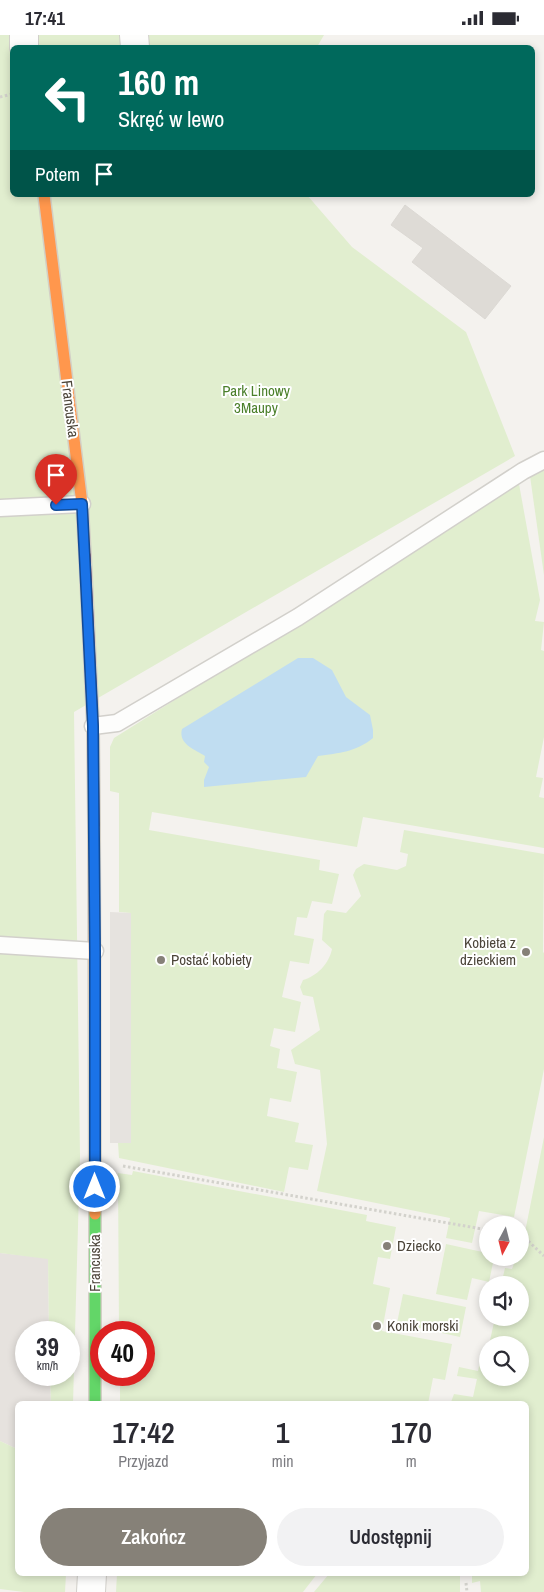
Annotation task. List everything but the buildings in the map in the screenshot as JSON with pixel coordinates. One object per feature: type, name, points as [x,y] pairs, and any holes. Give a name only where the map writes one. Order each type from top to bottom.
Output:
[{"type":"street","name":"Francuska","points":[[44,197],[82,504],[93,726],[95,1401]]},
{"type":"street","points":[[91,1592],[92,1576]]},
{"type":"lane","points":[[93,726],[117,723],[290,622],[523,471],[544,460]]},
{"type":"lane","points":[[0,508],[82,504]]},
{"type":"lane","points":[[0,945],[95,951]]},
{"type":"path","points":[[119,1165],[479,1228]]},
{"type":"path","points":[[529,1242],[544,1256]]},
{"type":"path","points":[[466,1583],[468,1592]]},
{"type":"shaded area","points":[[110,912],[131,913],[131,1143],[110,1143]]},
{"type":"shaded area","points":[[0,1253],[48,1258],[49,1321],[15,1321],[15,1386],[50,1386],[51,1401],[15,1401],[15,1448],[0,1441]]},
{"type":"green space","name":"Park Linowy 3Maupy","points":[[0,35],[324,35],[318,45],[10,45],[10,197],[309,197],[352,247],[466,332],[515,456],[74,712],[80,1156],[75,1321],[49,1321],[48,1259],[0,1253]]},
{"type":"green space","points":[[544,468],[544,575],[530,476]]},
{"type":"green space","points":[[519,484],[540,600],[535,621],[544,622],[541,650],[544,651],[544,737],[536,777],[543,778],[539,797],[544,798],[544,848],[363,817],[357,847],[152,812],[149,830],[320,860],[319,870],[339,874],[332,904],[312,901],[307,918],[297,917],[294,935],[314,939],[309,964],[290,961],[282,997],[301,1002],[295,1032],[274,1028],[270,1046],[280,1049],[277,1068],[297,1072],[291,1102],[270,1098],[267,1116],[299,1123],[295,1142],[313,1145],[308,1170],[289,1167],[284,1192],[119,1158],[118,1143],[131,1143],[131,913],[119,912],[119,793],[110,791],[110,747],[114,738]]},
{"type":"green space","points":[[404,830],[544,854],[544,1069],[514,1216],[479,1211],[472,1243],[446,1238],[450,1218],[317,1191],[327,1144],[320,1070],[295,1064],[291,1050],[320,1030],[313,997],[303,995],[300,987],[303,980],[313,976],[322,969],[332,949],[322,940],[324,914],[327,910],[346,913],[361,896],[353,875],[356,869],[364,864],[397,870],[406,866],[408,854],[400,852]]},
{"type":"green space","points":[[544,1137],[544,1592],[481,1592],[480,1581],[472,1583],[472,1576],[529,1576],[529,1401],[451,1401],[454,1394],[473,1397],[477,1379],[457,1376],[459,1367],[478,1371],[479,1366],[479,1386],[529,1386],[529,1336],[491,1336],[493,1326],[529,1326],[529,1276],[503,1276],[505,1268],[512,1269],[513,1266],[529,1266],[528,1216]]},
{"type":"green space","points":[[133,1171],[367,1215],[366,1221],[396,1227],[390,1259],[378,1257],[373,1284],[390,1288],[382,1331],[452,1344],[445,1380],[433,1378],[429,1401],[120,1401],[120,1386],[155,1386],[155,1321],[119,1321],[118,1173],[132,1175]]},
{"type":"green space","points":[[446,1244],[479,1251],[479,1266],[492,1266],[490,1276],[479,1276],[479,1280],[472,1278],[467,1300],[436,1294]]},
{"type":"green space","points":[[403,1294],[466,1307],[460,1337],[397,1323]]},
{"type":"green space","name":"Park Linowy 3Maupy","points":[[50,1386],[74,1386],[73,1401],[51,1401]]},
{"type":"green space","points":[[0,1441],[15,1448],[15,1576],[66,1576],[65,1592],[24,1592],[0,1589]]},
{"type":"green space","points":[[117,1576],[315,1576],[303,1592],[116,1592]]},
{"type":"green space","points":[[327,1576],[460,1576],[460,1592],[314,1592]]},
{"type":"water","points":[[298,658],[313,658],[332,670],[346,697],[370,715],[373,738],[354,749],[318,756],[306,777],[204,787],[204,780],[209,767],[204,762],[205,756],[182,739],[182,729]]},
{"type":"traffic: fast","points":[[95,1214],[95,1401]]},
{"type":"traffic: slow","points":[[44,197],[82,504],[85,555]]},
{"type":"traffic: slow","points":[[94,825],[95,1214]]},
{"type":"traffic: jam","points":[[85,555],[93,726],[94,825]]},
{"type":"place","name":"Kobieta z dzieckiem","points":[[526,952]]},
{"type":"place","name":"Postać kobiety","points":[[161,960]]},
{"type":"place","name":"Dziecko","points":[[387,1246]]},
{"type":"place","name":"Konik morski","points":[[377,1326]]},
{"type":"route","points":[[56,505],[82,504],[93,726],[95,1187]]}]
